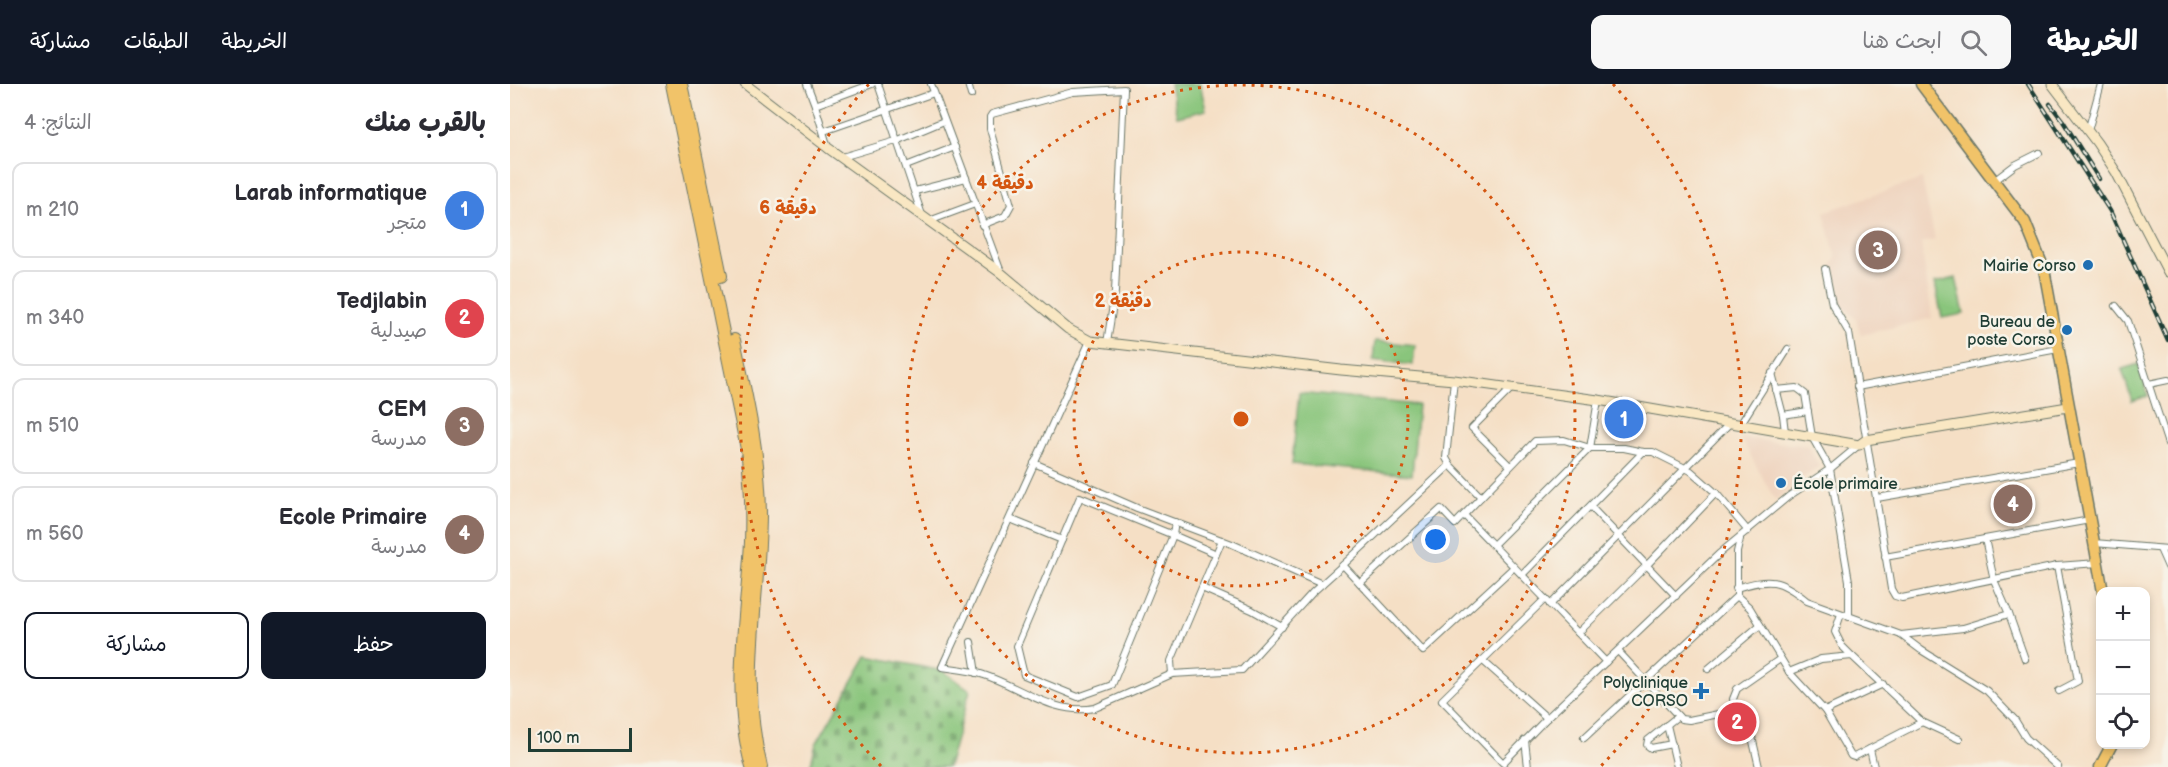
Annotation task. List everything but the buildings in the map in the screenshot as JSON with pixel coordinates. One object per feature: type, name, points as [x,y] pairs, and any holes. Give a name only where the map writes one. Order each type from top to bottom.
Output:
[{"type":"highway","points":[[672,84],[743,420],[747,449],[751,541],[741,696],[744,735],[752,767]]},
{"type":"highway","points":[[681,84],[752,419],[757,459],[759,539],[750,694],[753,731],[761,767]]},
{"type":"main road","points":[[745,84],[828,148],[1001,273],[1068,329],[1090,341],[1454,380],[1598,400],[1812,437],[1863,442],[2068,407]]},
{"type":"main road","points":[[1921,84],[2025,222],[2044,269],[2102,587]]},
{"type":"main road","points":[[2052,84],[2116,172],[2168,272]]},
{"type":"main road","points":[[2100,767],[2109,749]]},
{"type":"street","points":[[807,84],[828,148]]},
{"type":"street","points":[[814,105],[852,87],[872,84]]},
{"type":"street","points":[[878,84],[896,141],[925,218],[975,204]]},
{"type":"street","points":[[931,84],[1001,273]]},
{"type":"street","points":[[968,84],[971,95]]},
{"type":"street","points":[[2088,131],[2102,84]]},
{"type":"street","points":[[982,225],[1005,216],[1011,205],[990,129],[992,114],[1073,92],[1124,87],[1115,292],[1107,343]]},
{"type":"street","points":[[824,132],[934,93]]},
{"type":"street","points":[[842,157],[896,141],[944,121]]},
{"type":"street","points":[[906,166],[955,147]]},
{"type":"street","points":[[1994,181],[2015,165],[2038,153]]},
{"type":"street","points":[[915,191],[966,178]]},
{"type":"street","points":[[1826,269],[1832,304],[1850,333],[1863,442],[1876,498],[1891,589],[1895,596],[1902,598],[2057,566],[2098,563]]},
{"type":"street","points":[[2116,306],[2128,321],[2168,444]]},
{"type":"street","points":[[1090,341],[942,667],[976,673],[1013,687],[1036,699],[1059,707],[1082,710],[1095,708],[1172,674],[1242,670],[1322,584],[1450,465]]},
{"type":"street","points":[[1857,387],[2058,348]]},
{"type":"street","points":[[1740,425],[1788,349]]},
{"type":"street","points":[[1772,373],[1785,432]]},
{"type":"street","points":[[1454,380],[1446,453],[1450,465],[1481,497]]},
{"type":"street","points":[[2149,384],[2168,380]]},
{"type":"street","points":[[1776,390],[1797,388],[1805,394],[1812,437],[1830,469],[1849,581],[1849,617]]},
{"type":"street","points":[[1510,466],[1472,428],[1511,389]]},
{"type":"street","points":[[1492,545],[1590,448],[1598,400]]},
{"type":"street","points":[[1783,415],[1808,411]]},
{"type":"street","points":[[1550,605],[1730,423]]},
{"type":"street","points":[[1360,584],[1441,509],[1455,524],[1535,441],[1564,440],[1590,448],[1624,447],[1653,452],[1686,468],[1716,493],[1748,531]]},
{"type":"street","points":[[1545,599],[1442,700],[1503,763],[1720,553],[1789,496],[1830,469],[1863,442]]},
{"type":"street","points":[[1522,575],[1643,452]]},
{"type":"street","points":[[1034,463],[1222,540],[1322,584]]},
{"type":"street","points":[[1876,498],[2079,463]]},
{"type":"street","points":[[1083,485],[1017,646],[1024,675],[1078,697],[1112,685],[1173,535],[1174,522]]},
{"type":"street","points":[[1578,633],[1716,493]]},
{"type":"street","points":[[1080,497],[1212,552]]},
{"type":"street","points":[[1591,507],[1676,596]]},
{"type":"street","points":[[1464,515],[1606,662]]},
{"type":"street","points":[[1010,519],[1062,540]]},
{"type":"street","points":[[1886,557],[2090,520]]},
{"type":"street","points":[[1740,538],[1737,552],[1737,592],[1750,608],[1789,672],[1825,711],[1851,756],[1854,757],[1922,722]]},
{"type":"street","points":[[1985,539],[1994,580],[2025,659]]},
{"type":"street","points":[[1172,674],[1171,661],[1222,540]]},
{"type":"street","points":[[2094,543],[2168,549]]},
{"type":"street","points":[[2160,549],[2168,567]]},
{"type":"street","points":[[1342,565],[1423,651],[1514,567]]},
{"type":"street","points":[[2057,566],[2078,681],[2059,691]]},
{"type":"street","points":[[1584,738],[1646,682],[1737,592],[1769,580],[1795,591],[1807,601],[1901,635],[1987,691],[2015,720],[2026,738],[2058,767]]},
{"type":"street","points":[[1202,588],[1252,610],[1282,627]]},
{"type":"street","points":[[1841,614],[1835,632],[1842,646],[1922,722],[1959,739]]},
{"type":"street","points":[[1901,635],[1963,628],[2009,614]]},
{"type":"street","points":[[1708,669],[1760,625]]},
{"type":"street","points":[[971,642],[976,673]]},
{"type":"street","points":[[1618,651],[1678,716],[1689,720],[1743,709],[1748,713],[1759,767]]},
{"type":"street","points":[[1789,672],[1821,659],[1852,656]]},
{"type":"street","points":[[1736,711],[1733,699],[1737,689],[1780,659]]},
{"type":"street","points":[[1482,660],[1547,718]]},
{"type":"street","points":[[1825,711],[1883,684]]},
{"type":"street","points":[[1672,744],[1652,748],[1647,745],[1648,740],[1678,716]]},
{"type":"street","points":[[1667,724],[1677,767]]},
{"type":"street","points":[[1525,740],[1528,767]]},
{"type":"street","points":[[1870,749],[1874,767]]},
{"type":"shaded area","points":[[1922,179],[1935,240],[1921,243],[1932,318],[1861,335],[1856,319],[1835,300],[1830,268],[1836,258],[1824,212]]},
{"type":"shaded area","name":"École primaire","points":[[1741,438],[1808,446],[1819,466],[1775,500]]},
{"type":"green space","points":[[1170,84],[1200,84],[1206,110],[1177,117]]},
{"type":"green space","points":[[1956,278],[1964,314],[1942,318],[1935,283]]},
{"type":"green space","points":[[1375,341],[1415,345],[1413,365],[1373,360]]},
{"type":"green space","points":[[2139,364],[2148,396],[2132,401],[2122,369]]},
{"type":"green space","points":[[1299,393],[1418,405],[1412,475],[1292,464]]},
{"type":"green space","points":[[867,656],[943,671],[970,690],[948,767],[810,767],[816,744]]},
{"type":"railway","points":[[2028,84],[2110,211],[2168,340]]},
{"type":"railway","points":[[2050,104],[2099,179]]},
{"type":"place","name":"CEM","points":[[1878,250]]},
{"type":"place","name":"Mairie Corso","points":[[2088,265]]},
{"type":"place","name":"Bureau de poste Corso","points":[[2067,330]]},
{"type":"place","name":"Larab informatique","points":[[1624,419]]},
{"type":"place","name":"École primaire","points":[[1781,483]]},
{"type":"place","name":"Ecole Primaire","points":[[2013,504]]},
{"type":"place","name":"Polyclinique CORSO","points":[[1701,691]]},
{"type":"place","name":"Tedjlabin","points":[[1737,722]]}]
